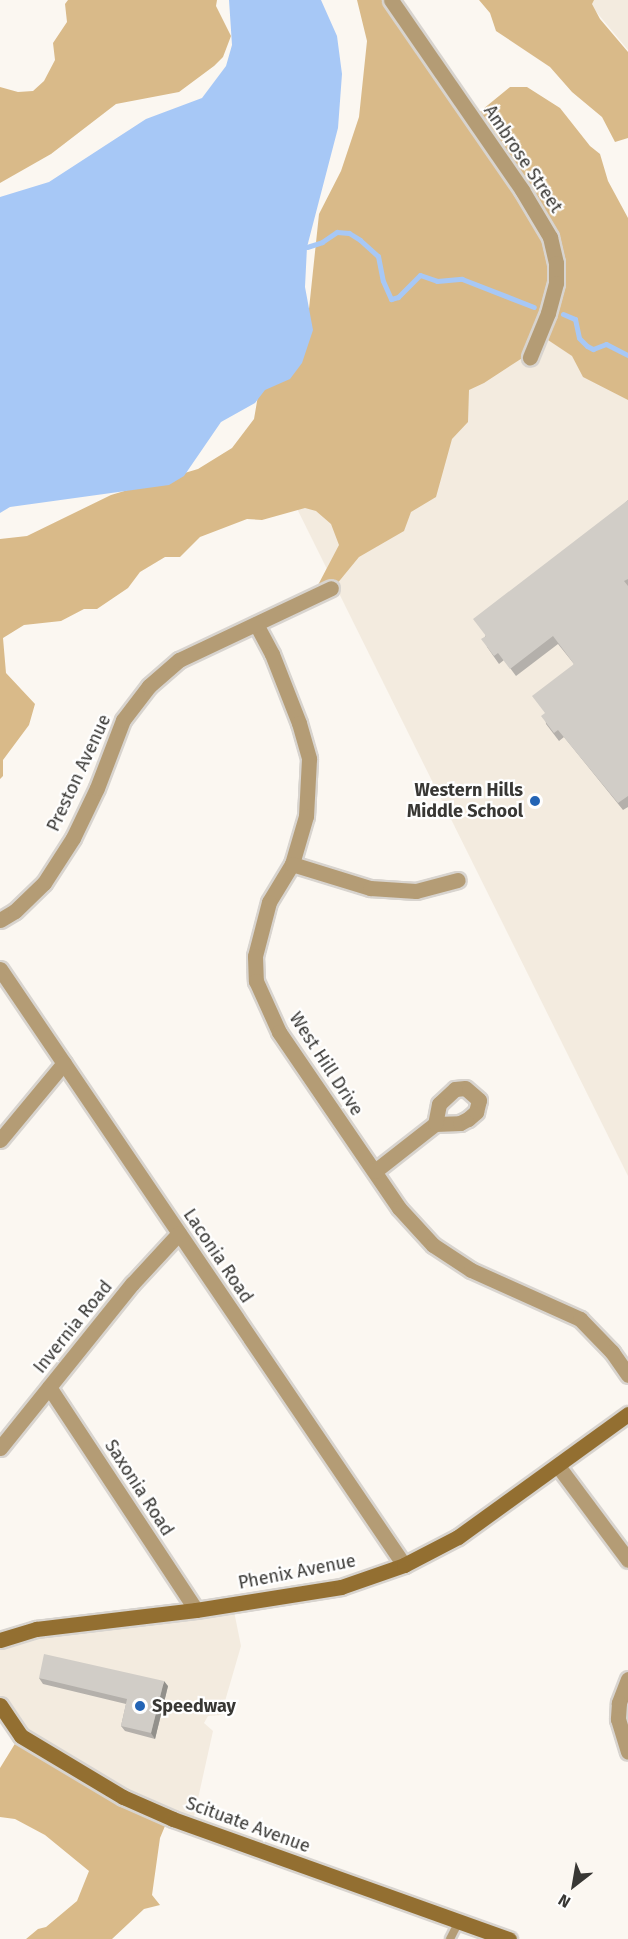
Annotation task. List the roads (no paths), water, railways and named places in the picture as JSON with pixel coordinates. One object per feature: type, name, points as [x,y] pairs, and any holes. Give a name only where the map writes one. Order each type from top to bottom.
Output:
[{"type":"main road","name":"Phenix Avenue","points":[[0,1640],[36,1629],[195,1610],[341,1587],[404,1565],[458,1537],[628,1414]]},
{"type":"main road","name":"Scituate Avenue","points":[[0,1705],[21,1736],[114,1792],[173,1820],[509,1939]]},
{"type":"main road","points":[[0,1729],[21,1736]]},
{"type":"street","name":"Ambrose Street","points":[[391,0],[522,190],[550,237],[556,262],[556,283],[548,313],[530,357]]},
{"type":"street","name":"Preston Avenue","points":[[0,920],[15,911],[44,883],[73,838],[97,788],[123,720],[149,686],[179,660],[331,588]]},
{"type":"street","name":"West Hill Drive","points":[[256,624],[272,654],[300,723],[309,759],[306,816],[292,864],[269,902],[255,956],[256,981],[279,1032],[399,1208],[433,1245],[471,1270],[580,1319],[612,1352],[628,1375]]},
{"type":"street","points":[[292,864],[370,888],[416,891],[458,880]]},
{"type":"street","name":"Laconia Road","points":[[0,969],[404,1565]]},
{"type":"street","points":[[0,1140],[64,1063]]},
{"type":"street","points":[[375,1170],[435,1124]]},
{"type":"street","name":"Invernia Road","points":[[0,1448],[132,1284],[179,1233]]},
{"type":"street","name":"Saxonia Road","points":[[49,1387],[195,1610]]},
{"type":"street","points":[[558,1466],[628,1560]]},
{"type":"street","points":[[628,1679],[620,1703],[618,1719],[628,1751]]},
{"type":"lane","points":[[450,1939],[459,1921]]},
{"type":"water","points":[[229,0],[321,0],[337,36],[342,74],[338,128],[307,247],[305,287],[313,330],[302,363],[290,379],[265,390],[255,403],[221,422],[184,476],[169,485],[10,507],[0,513],[0,197],[49,182],[146,119],[202,98],[226,66],[232,45]]},
{"type":"waterway","points":[[307,247],[322,242],[337,232],[349,233],[378,256],[383,281],[391,299],[398,297],[420,275],[437,281],[462,279],[534,307]]},
{"type":"waterway","points":[[563,314],[575,319],[579,338],[587,346],[593,349],[606,344],[628,355]]},
{"type":"place","name":"Western Hills Middle School","points":[[535,801]]},
{"type":"place","name":"Speedway","points":[[140,1706]]}]
